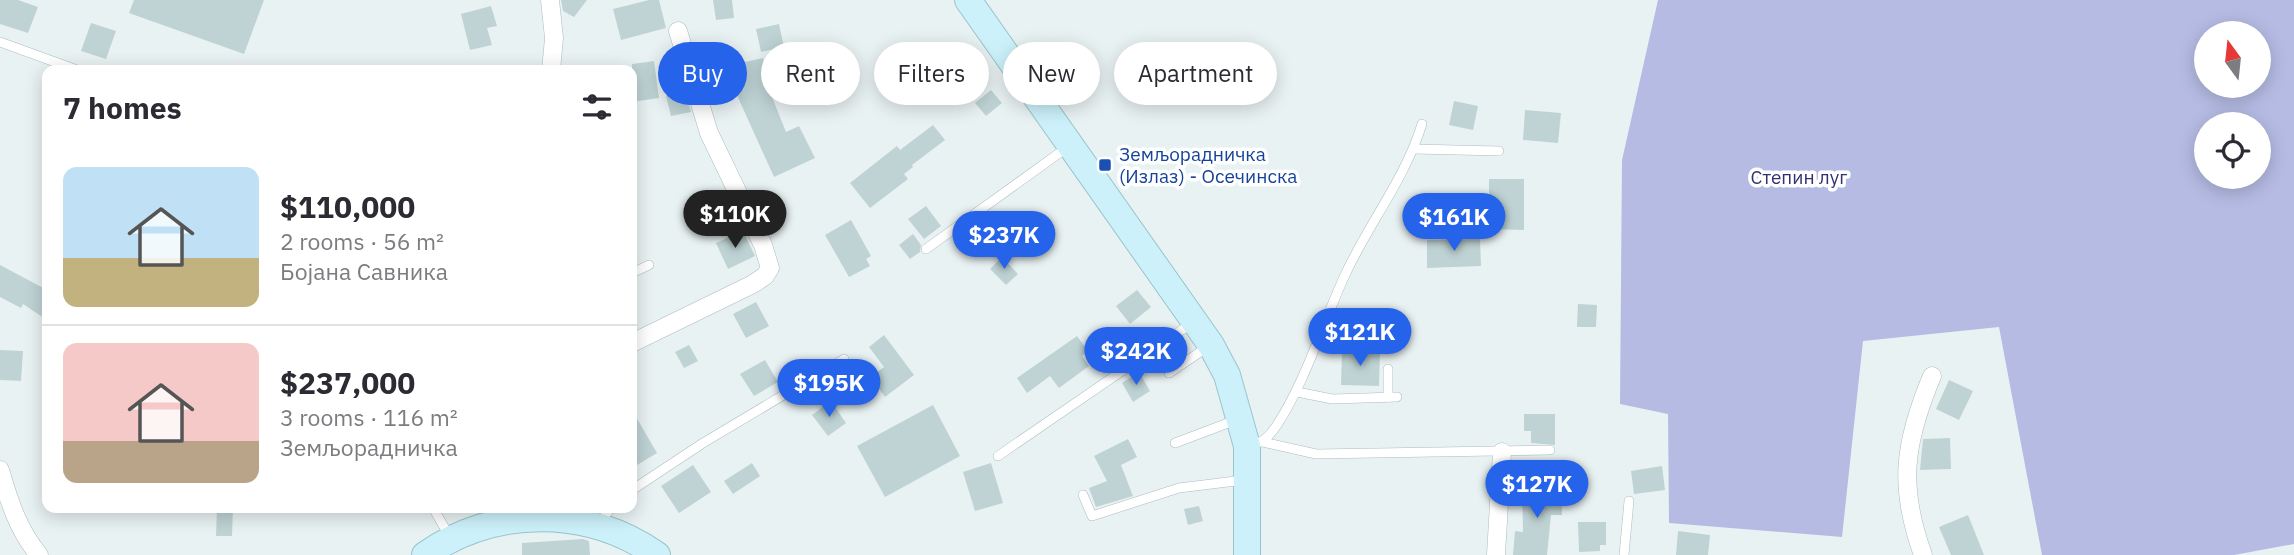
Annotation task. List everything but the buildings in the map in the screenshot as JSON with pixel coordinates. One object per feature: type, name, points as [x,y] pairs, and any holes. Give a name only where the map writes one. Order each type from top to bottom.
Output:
[{"type":"street","points":[[550,0],[554,38],[551,65]]},
{"type":"street","points":[[968,0],[1211,345],[1227,375],[1240,419],[1255,444],[1247,480],[1247,555]]},
{"type":"street","points":[[637,341],[753,284],[765,276],[770,268],[762,245],[709,133],[678,31]]},
{"type":"street","points":[[1923,555],[1911,517],[1907,468],[1912,432],[1931,376]]},
{"type":"street","points":[[1496,555],[1502,452]]},
{"type":"street","points":[[0,470],[4,496],[28,541],[39,555]]},
{"type":"street","points":[[425,555],[465,532],[552,513],[574,520],[604,516],[624,535],[657,555]]},
{"type":"lane","points":[[0,42],[64,65]]},
{"type":"lane","points":[[1255,444],[1275,428],[1297,392],[1344,277],[1359,246],[1404,172],[1415,149],[1422,124]]},
{"type":"lane","points":[[926,249],[1070,145]]},
{"type":"lane","points":[[1415,149],[1499,150]]},
{"type":"lane","points":[[637,271],[649,265]]},
{"type":"lane","points":[[998,456],[1193,322]]},
{"type":"lane","points":[[1169,373],[1211,345]]},
{"type":"lane","points":[[637,487],[703,443],[844,359]]},
{"type":"lane","points":[[1297,392],[1332,399],[1392,397],[1388,369]]},
{"type":"lane","points":[[1175,443],[1223,423],[1240,419]]},
{"type":"lane","points":[[1255,444],[1317,454],[1550,450]]},
{"type":"lane","points":[[1083,495],[1091,516],[1180,488],[1247,480]]},
{"type":"lane","points":[[1623,555],[1629,500]]},
{"type":"lane","points":[[436,513],[451,539]]},
{"type":"green space","name":"Степин луг","points":[[1658,0],[2294,0],[2294,544],[2234,555],[2042,555],[1999,327],[1863,341],[1842,537],[1669,523],[1668,414],[1620,404],[1622,160]]},
{"type":"place","name":"Земљорадничка (Излаз) - Осечинска","points":[[1105,165]]}]
